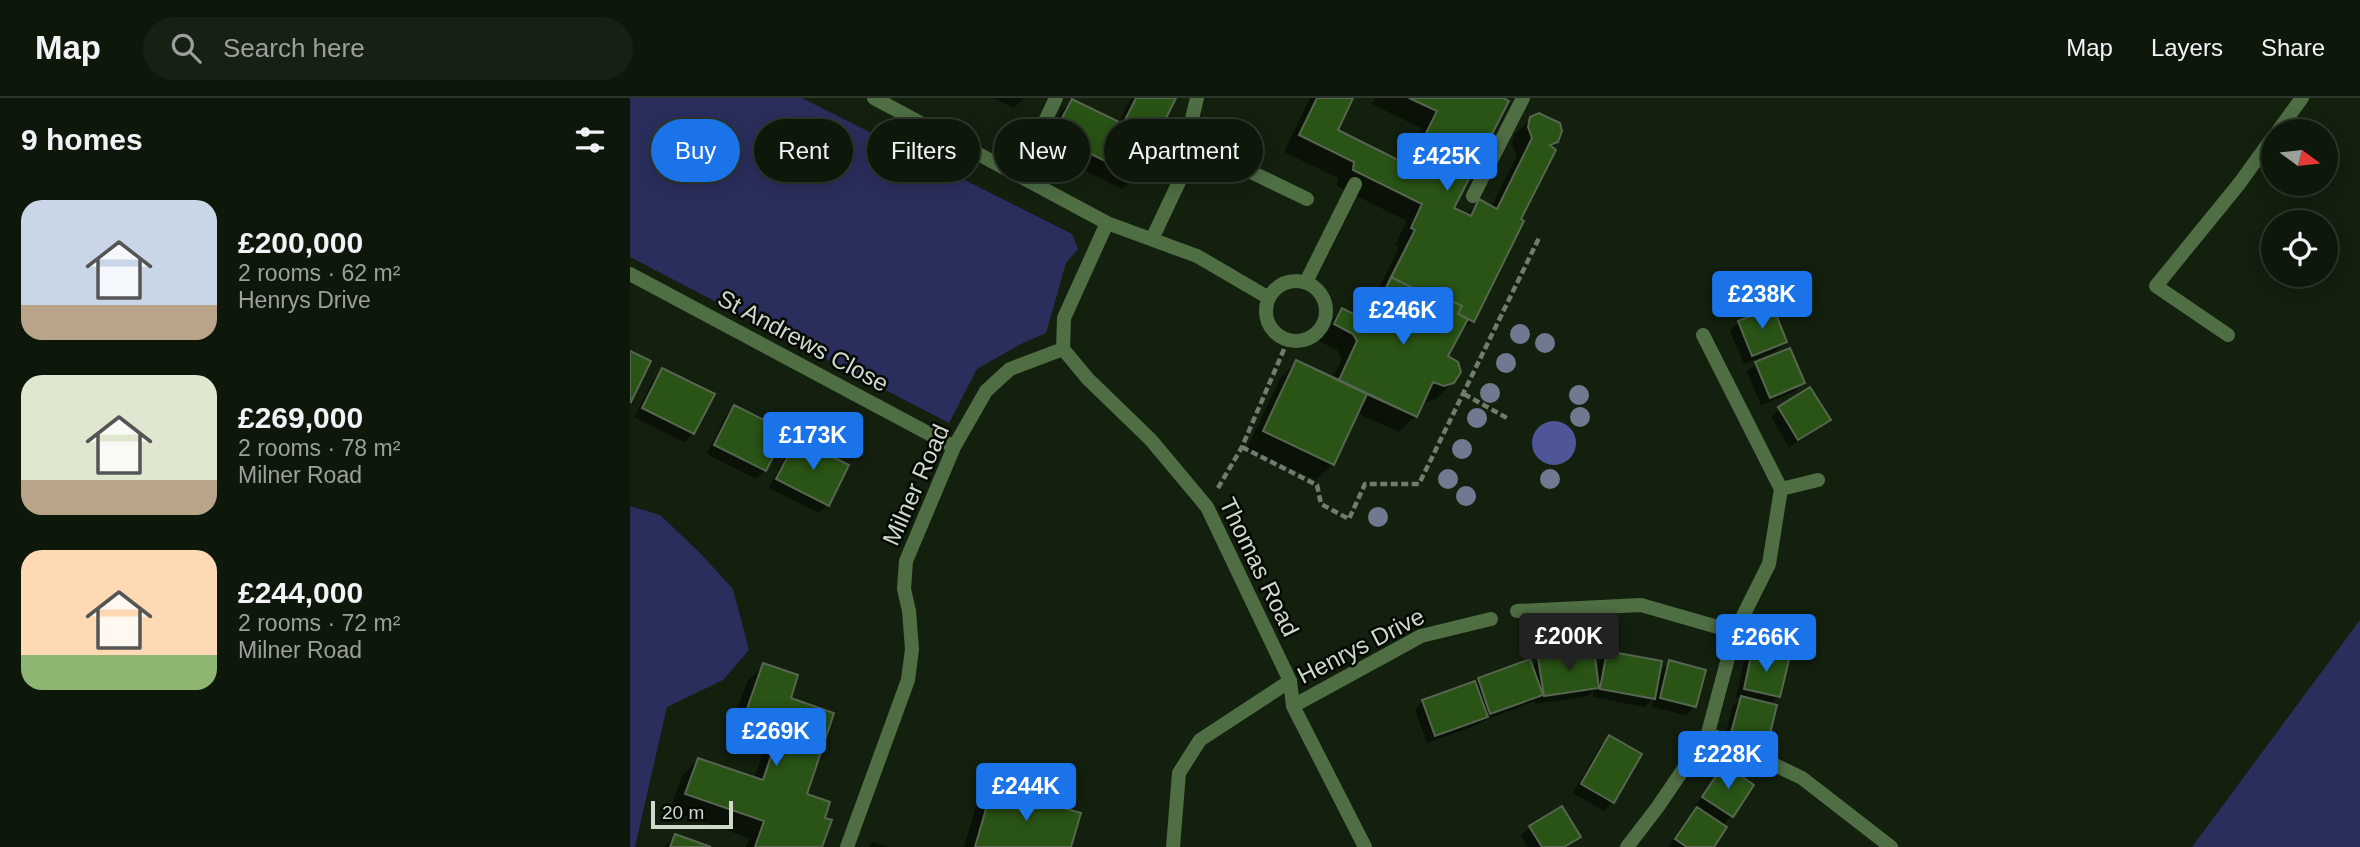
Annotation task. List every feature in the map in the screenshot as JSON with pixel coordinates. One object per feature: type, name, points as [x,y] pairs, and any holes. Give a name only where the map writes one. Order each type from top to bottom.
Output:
[{"type":"street","points":[[874,98],[994,163]]},
{"type":"street","points":[[1046,119],[1056,98]]},
{"type":"street","points":[[1192,119],[1197,98]]},
{"type":"street","points":[[1473,196],[1523,98]]},
{"type":"street","points":[[2286,119],[2302,98]]},
{"type":"street","points":[[2228,335],[2157,286],[2261,154]]},
{"type":"street","points":[[1263,178],[1307,199]]},
{"type":"street","points":[[1030,182],[1107,223],[1197,256],[1269,298]]},
{"type":"street","points":[[1152,239],[1179,182]]},
{"type":"street","points":[[1306,282],[1355,184]]},
{"type":"street","points":[[1063,349],[1065,317],[1107,223]]},
{"type":"street","name":"St Andrews Close","points":[[630,274],[954,447]]},
{"type":"street","points":[[1306,282],[1322,295],[1326,305],[1323,325],[1308,339],[1287,340],[1271,328],[1267,318],[1269,298],[1281,285],[1306,282]]},
{"type":"street","points":[[1627,847],[1708,733],[1735,632],[1769,564],[1781,489],[1703,335]]},
{"type":"street","name":"Milner Road","points":[[846,847],[908,680],[912,649],[904,589],[906,561],[954,447],[986,391],[1010,369],[1063,349]]},
{"type":"street","name":"Thomas Road","points":[[1063,349],[1087,379],[1151,440],[1208,507],[1290,681],[1293,706],[1365,847]]},
{"type":"street","points":[[1781,489],[1818,480]]},
{"type":"street","points":[[1517,611],[1641,605],[1735,632]]},
{"type":"street","name":"Henrys Drive","points":[[1293,706],[1421,636],[1491,619]]},
{"type":"street","points":[[1173,847],[1180,774],[1200,740],[1290,681]]},
{"type":"street","points":[[1708,733],[1802,778],[1891,847]]},
{"type":"path","points":[[1241,447],[1317,485],[1321,504],[1349,519],[1365,484],[1419,484],[1539,238]]},
{"type":"path","points":[[1208,507],[1241,447],[1287,340]]},
{"type":"path","points":[[1464,394],[1507,418]]},
{"type":"shaded area","points":[[630,98],[802,98],[844,119],[754,119],[754,182],[853,182],[853,124],[867,131],[867,182],[969,182],[1072,234],[1078,249],[1066,263],[1046,333],[977,369],[949,423],[630,257]]},
{"type":"shaded area","points":[[1554,421],[1569,428],[1576,443],[1569,458],[1554,465],[1539,458],[1532,443],[1539,428]]},
{"type":"shaded area","points":[[630,506],[660,515],[733,589],[749,650],[723,680],[667,707],[635,847],[630,847]]},
{"type":"shaded area","points":[[2360,620],[2360,847],[2192,847]]},
{"type":"building","points":[[1136,98],[1176,98],[1166,119],[1126,119]]},
{"type":"building","points":[[1317,98],[1353,98],[1338,130],[1410,166],[1437,111],[1409,98],[1503,98],[1509,101],[1454,208],[1471,216],[1479,199],[1497,209],[1532,138],[1528,127],[1530,117],[1539,113],[1560,123],[1562,131],[1558,142],[1550,145],[1556,150],[1474,322],[1468,319],[1448,356],[1458,362],[1461,372],[1454,383],[1444,386],[1433,382],[1417,417],[1367,394],[1334,465],[1263,431],[1296,360],[1339,380],[1357,341],[1353,334],[1334,324],[1342,308],[1361,318],[1374,319],[1379,312],[1379,302],[1415,230],[1411,228],[1422,204],[1353,170],[1354,162],[1299,135]]},
{"type":"building","points":[[1317,98],[1353,98],[1338,130],[1410,166],[1437,111],[1409,98],[1503,98],[1509,101],[1454,208],[1471,216],[1479,199],[1497,209],[1532,138],[1528,127],[1530,117],[1539,113],[1560,123],[1562,131],[1558,142],[1550,145],[1556,150],[1474,322],[1458,314],[1462,306],[1446,298],[1443,303],[1391,277],[1415,230],[1411,228],[1422,204],[1353,170],[1354,162],[1299,135]]},
{"type":"building","points":[[1072,99],[1113,119],[1104,119],[1104,160],[1090,154],[1090,119],[1061,119]]},
{"type":"building","points":[[1391,277],[1443,303],[1446,298],[1462,306],[1458,314],[1468,319],[1448,356],[1458,362],[1461,372],[1454,383],[1444,386],[1433,382],[1417,417],[1339,380],[1357,341],[1353,334],[1334,324],[1342,308],[1361,318],[1374,319]]},
{"type":"building","points":[[1773,307],[1787,342],[1752,356],[1738,321]]},
{"type":"building","points":[[1790,348],[1805,383],[1770,398],[1755,362]]},
{"type":"building","points":[[630,351],[651,361],[631,402],[630,401]]},
{"type":"building","points":[[1296,360],[1367,394],[1334,465],[1263,431]]},
{"type":"building","points":[[662,368],[715,394],[694,434],[642,408]]},
{"type":"building","points":[[1810,387],[1831,420],[1798,440],[1778,407]]},
{"type":"building","points":[[734,405],[786,431],[766,471],[714,445]]},
{"type":"building","points":[[797,439],[849,465],[829,506],[776,479]]},
{"type":"building","points":[[1594,650],[1599,688],[1544,696],[1538,658]]},
{"type":"building","points":[[1607,651],[1662,661],[1655,699],[1600,689]]},
{"type":"building","points":[[1752,651],[1789,660],[1780,697],[1744,689]]},
{"type":"building","points":[[1530,659],[1543,695],[1490,714],[1478,678]]},
{"type":"building","points":[[1669,660],[1706,670],[1696,707],[1660,698]]},
{"type":"building","points":[[763,663],[798,675],[791,698],[834,713],[807,794],[830,802],[825,818],[832,820],[822,847],[755,847],[764,821],[685,794],[698,758],[763,780],[777,738],[741,726]]},
{"type":"building","points":[[1475,681],[1488,717],[1435,736],[1422,700]]},
{"type":"building","points":[[1741,696],[1777,705],[1768,742],[1731,733]]},
{"type":"building","points":[[1609,735],[1642,754],[1614,803],[1581,784]]},
{"type":"building","points":[[1724,764],[1754,785],[1733,817],[1702,797]]},
{"type":"building","points":[[992,788],[1081,813],[1071,847],[975,847]]},
{"type":"building","points":[[1562,806],[1581,837],[1564,847],[1542,847],[1529,826]]},
{"type":"building","points":[[1697,807],[1727,827],[1714,847],[1687,847],[1675,839]]},
{"type":"building","points":[[675,834],[711,847],[670,847]]}]
